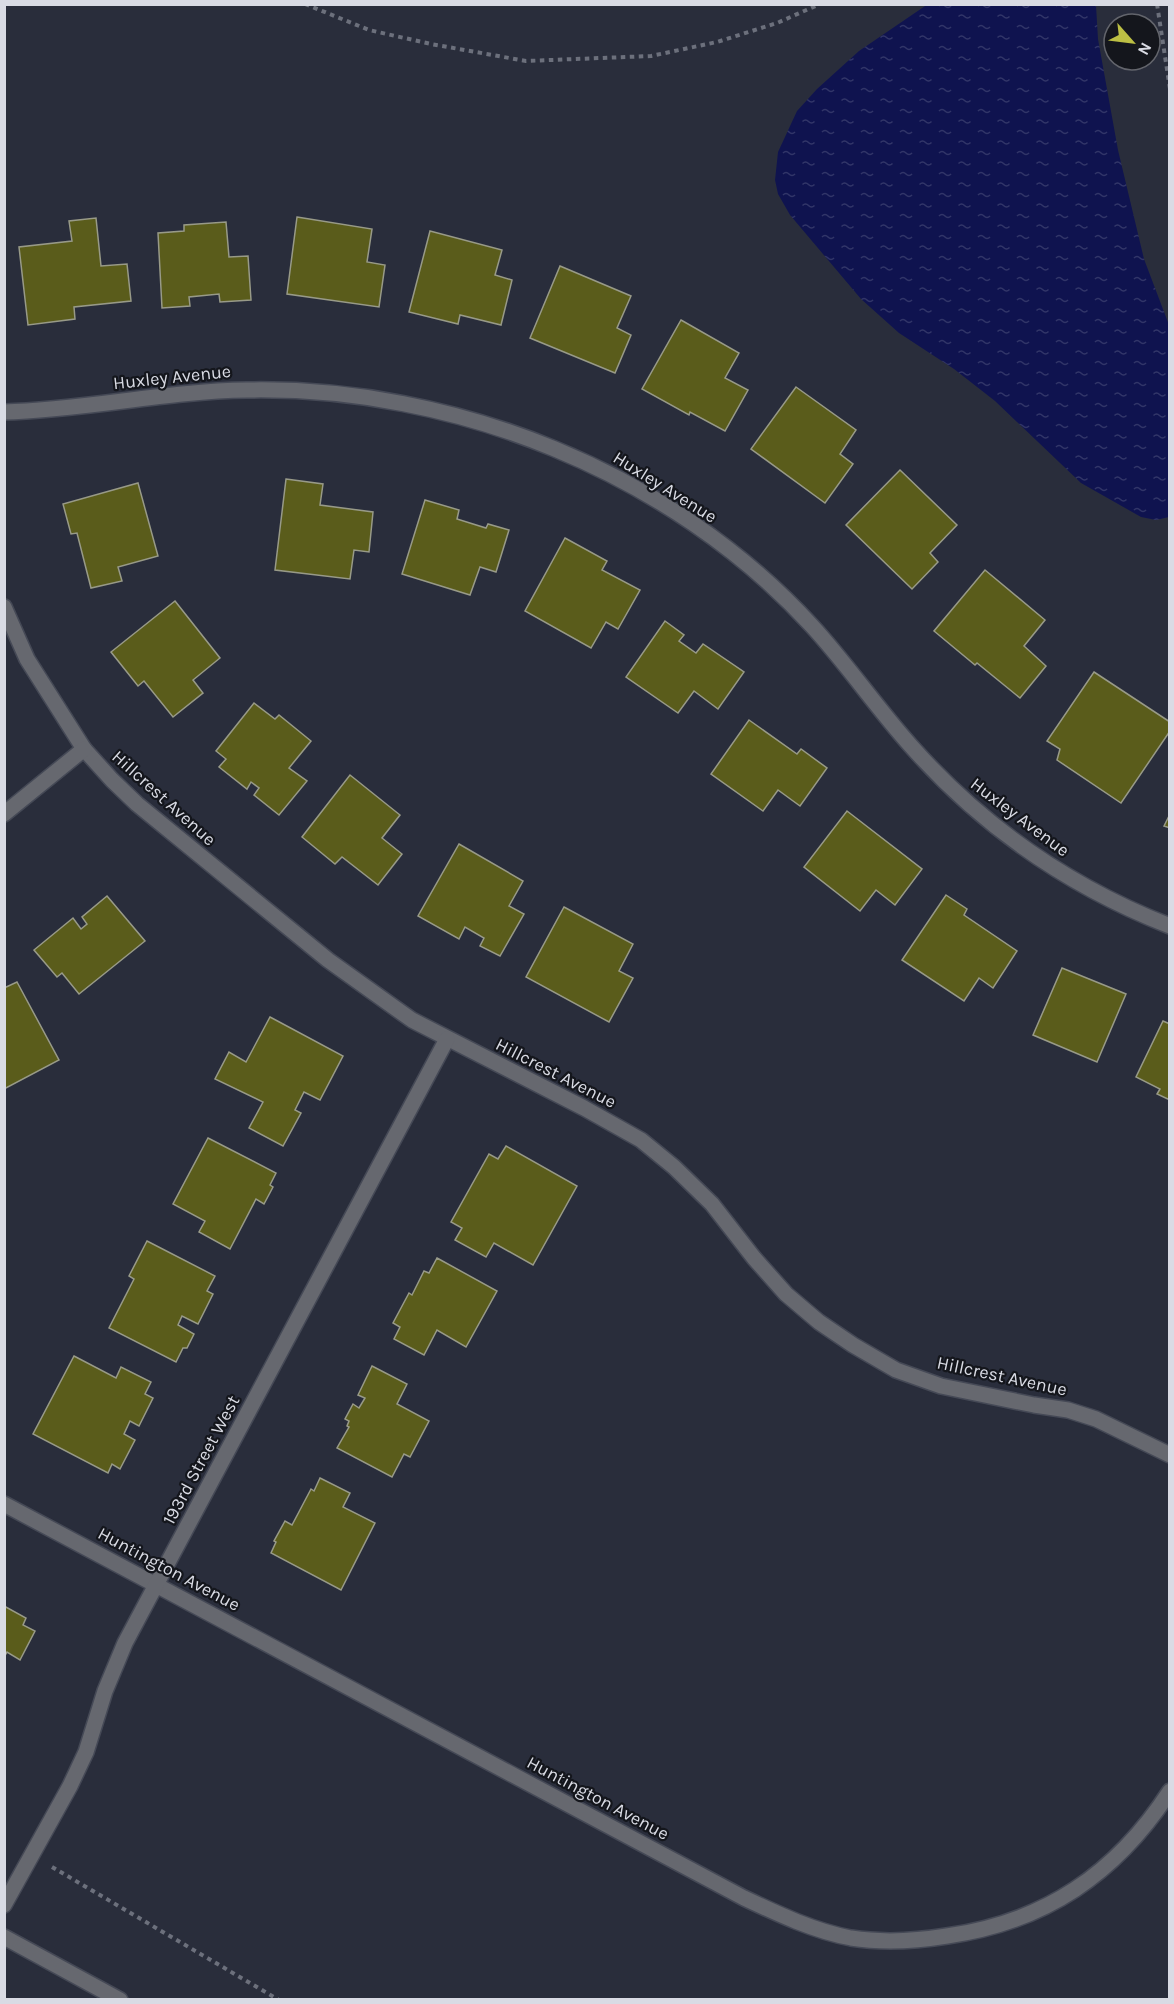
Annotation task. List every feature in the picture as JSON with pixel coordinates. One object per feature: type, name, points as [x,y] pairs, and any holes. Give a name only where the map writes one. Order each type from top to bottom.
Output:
[{"type":"street","name":"Huxley Avenue","points":[[4,412],[82,406],[195,392],[299,390],[403,403],[463,417],[552,448],[599,469],[654,500],[731,553],[771,587],[809,623],[844,662],[909,745],[940,778],[1009,837],[1046,864],[1085,887],[1125,908],[1170,926]]},
{"type":"street","name":"Hillcrest Avenue","points":[[4,607],[27,659],[84,749],[137,804],[328,960],[412,1020],[584,1108],[640,1140],[674,1167],[712,1204],[754,1258],[786,1294],[819,1322],[888,1365],[941,1386],[999,1399],[1068,1410],[1096,1419],[1170,1455]]},
{"type":"street","points":[[4,814],[84,749]]},
{"type":"street","name":"193rd Street West","points":[[4,1905],[82,1760],[118,1659],[447,1039]]},
{"type":"street","name":"Huntington Avenue","points":[[4,1504],[744,1898],[781,1916],[851,1938],[929,1939],[970,1933],[1010,1923],[1056,1902],[1100,1871],[1129,1844],[1170,1791]]},
{"type":"street","points":[[4,1937],[120,2000]]},
{"type":"path","points":[[305,4],[369,30],[526,62],[651,56],[717,42],[777,23],[820,4]]},
{"type":"path","points":[[1157,4],[1170,89]]},
{"type":"path","points":[[32,1856],[279,2000]]},
{"type":"water","points":[[928,4],[1096,5],[1102,72],[1104,72],[1118,150],[1144,259],[1169,325],[1169,517],[1156,520],[1141,517],[1081,483],[995,401],[954,369],[899,333],[861,299],[790,215],[778,194],[775,180],[778,152],[797,111],[817,89],[859,51]]},
{"type":"building","points":[[297,217],[372,229],[367,262],[385,265],[379,307],[287,294]]},
{"type":"building","points":[[96,218],[101,266],[127,264],[131,301],[74,307],[75,319],[28,325],[19,247],[72,241],[69,221]]},
{"type":"building","points":[[226,222],[229,257],[248,256],[251,300],[220,302],[219,294],[189,297],[190,306],[162,308],[158,233],[184,231],[184,225]]},
{"type":"building","points":[[430,231],[502,250],[495,275],[512,280],[501,325],[460,315],[458,324],[409,312]]},
{"type":"building","points":[[560,266],[631,296],[617,328],[631,335],[615,373],[530,338]]},
{"type":"building","points":[[681,320],[739,353],[725,378],[748,390],[725,431],[690,412],[689,415],[642,389]]},
{"type":"building","points":[[796,387],[856,430],[840,454],[853,464],[825,503],[751,449]]},
{"type":"building","points":[[900,470],[957,525],[930,553],[938,562],[912,589],[846,525]]},
{"type":"building","points":[[286,479],[323,484],[320,505],[373,512],[369,552],[354,550],[350,579],[275,570]]},
{"type":"building","points":[[138,483],[158,556],[118,567],[122,581],[91,588],[77,533],[71,534],[63,504]]},
{"type":"building","points":[[425,500],[459,510],[457,519],[486,528],[488,524],[509,530],[496,572],[480,567],[470,595],[402,574]]},
{"type":"building","points":[[565,538],[607,561],[602,570],[640,590],[618,629],[606,622],[591,648],[525,611]]},
{"type":"building","points":[[985,570],[1045,620],[1024,646],[1046,666],[1020,698],[934,631]]},
{"type":"building","points":[[175,601],[220,658],[193,680],[203,693],[173,717],[144,681],[138,686],[111,652]]},
{"type":"building","points":[[665,621],[684,635],[679,641],[696,653],[703,644],[744,672],[718,709],[694,691],[678,713],[626,677]]},
{"type":"building","points":[[1094,672],[1170,722],[1170,731],[1121,803],[1057,760],[1060,749],[1047,741]]},
{"type":"building","points":[[254,703],[275,719],[279,715],[311,741],[289,768],[307,781],[279,815],[254,795],[259,788],[251,782],[247,789],[219,767],[226,759],[216,751]]},
{"type":"building","points":[[749,720],[797,754],[801,749],[827,768],[800,806],[778,790],[763,811],[711,774]]},
{"type":"building","points":[[350,775],[400,815],[382,838],[402,854],[378,885],[342,857],[335,864],[302,837]]},
{"type":"building","points":[[847,811],[922,869],[895,905],[876,890],[860,911],[804,867]]},
{"type":"building","points":[[1170,814],[1170,828],[1164,826]]},
{"type":"building","points":[[459,844],[523,881],[509,906],[524,914],[500,956],[480,946],[484,938],[465,927],[459,939],[418,916]]},
{"type":"building","points":[[946,895],[967,909],[964,915],[1017,951],[993,988],[979,978],[964,1001],[902,960]]},
{"type":"building","points":[[107,896],[145,941],[79,994],[62,973],[57,977],[34,950],[73,918],[81,929],[87,924],[82,917]]},
{"type":"building","points":[[564,907],[633,944],[619,971],[633,978],[609,1022],[526,977]]},
{"type":"building","points":[[1062,968],[1126,994],[1097,1062],[1033,1035]]},
{"type":"building","points":[[17,982],[59,1060],[4,1089],[4,988]]},
{"type":"building","points":[[270,1017],[343,1056],[320,1100],[304,1092],[295,1110],[301,1113],[283,1146],[249,1128],[263,1102],[215,1079],[229,1052],[246,1062]]},
{"type":"building","points":[[1163,1021],[1170,1024],[1170,1100],[1157,1094],[1160,1089],[1136,1077]]},
{"type":"building","points":[[208,1138],[276,1173],[270,1185],[273,1187],[264,1204],[256,1199],[230,1249],[199,1232],[205,1221],[173,1204]]},
{"type":"building","points":[[506,1146],[577,1186],[533,1265],[494,1243],[486,1257],[455,1240],[462,1228],[451,1222],[489,1154],[498,1159]]},
{"type":"building","points":[[147,1241],[215,1276],[207,1291],[213,1294],[198,1324],[182,1316],[178,1325],[194,1334],[176,1362],[109,1328],[134,1279],[129,1276]]},
{"type":"building","points":[[437,1258],[497,1291],[466,1347],[437,1330],[424,1355],[394,1339],[400,1327],[393,1323],[409,1293],[412,1295],[424,1271],[429,1273]]},
{"type":"building","points":[[74,1356],[116,1378],[121,1367],[151,1382],[145,1394],[153,1398],[139,1426],[130,1421],[124,1434],[135,1440],[120,1469],[112,1464],[108,1473],[33,1434]]},
{"type":"building","points":[[372,1366],[407,1384],[397,1404],[429,1421],[410,1457],[404,1454],[392,1477],[337,1448],[349,1427],[347,1426],[349,1421],[345,1419],[353,1404],[359,1408],[365,1398],[358,1395]]},
{"type":"building","points":[[320,1478],[350,1493],[343,1507],[375,1523],[341,1590],[271,1553],[276,1542],[274,1541],[285,1521],[292,1525],[311,1489],[314,1491]]},
{"type":"building","points":[[4,1606],[26,1618],[23,1625],[35,1631],[20,1660],[7,1652],[4,1657]]}]
